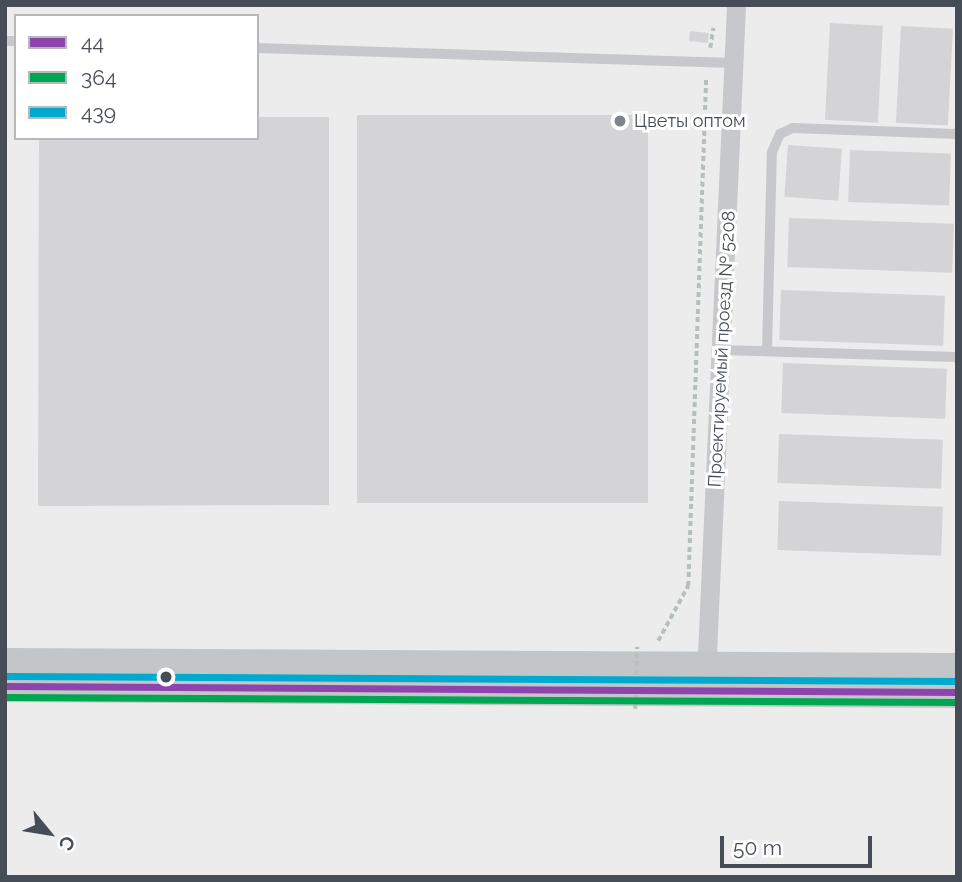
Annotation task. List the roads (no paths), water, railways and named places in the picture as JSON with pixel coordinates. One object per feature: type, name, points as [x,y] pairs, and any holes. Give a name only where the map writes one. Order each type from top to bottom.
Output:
[{"type":"main road","points":[[5,664],[706,680],[957,692]]},
{"type":"main road","points":[[5,686],[706,680],[957,669]]},
{"type":"street","name":"Проектируемый проезд № 5208","points":[[706,680],[723,350],[736,5]]},
{"type":"lane","points":[[259,48],[734,63]]},
{"type":"lane","points":[[767,351],[772,152],[780,134],[793,128],[957,134]]},
{"type":"lane","points":[[723,350],[957,356]]},
{"type":"place","name":"Цветы оптом","points":[[620,121]]}]
